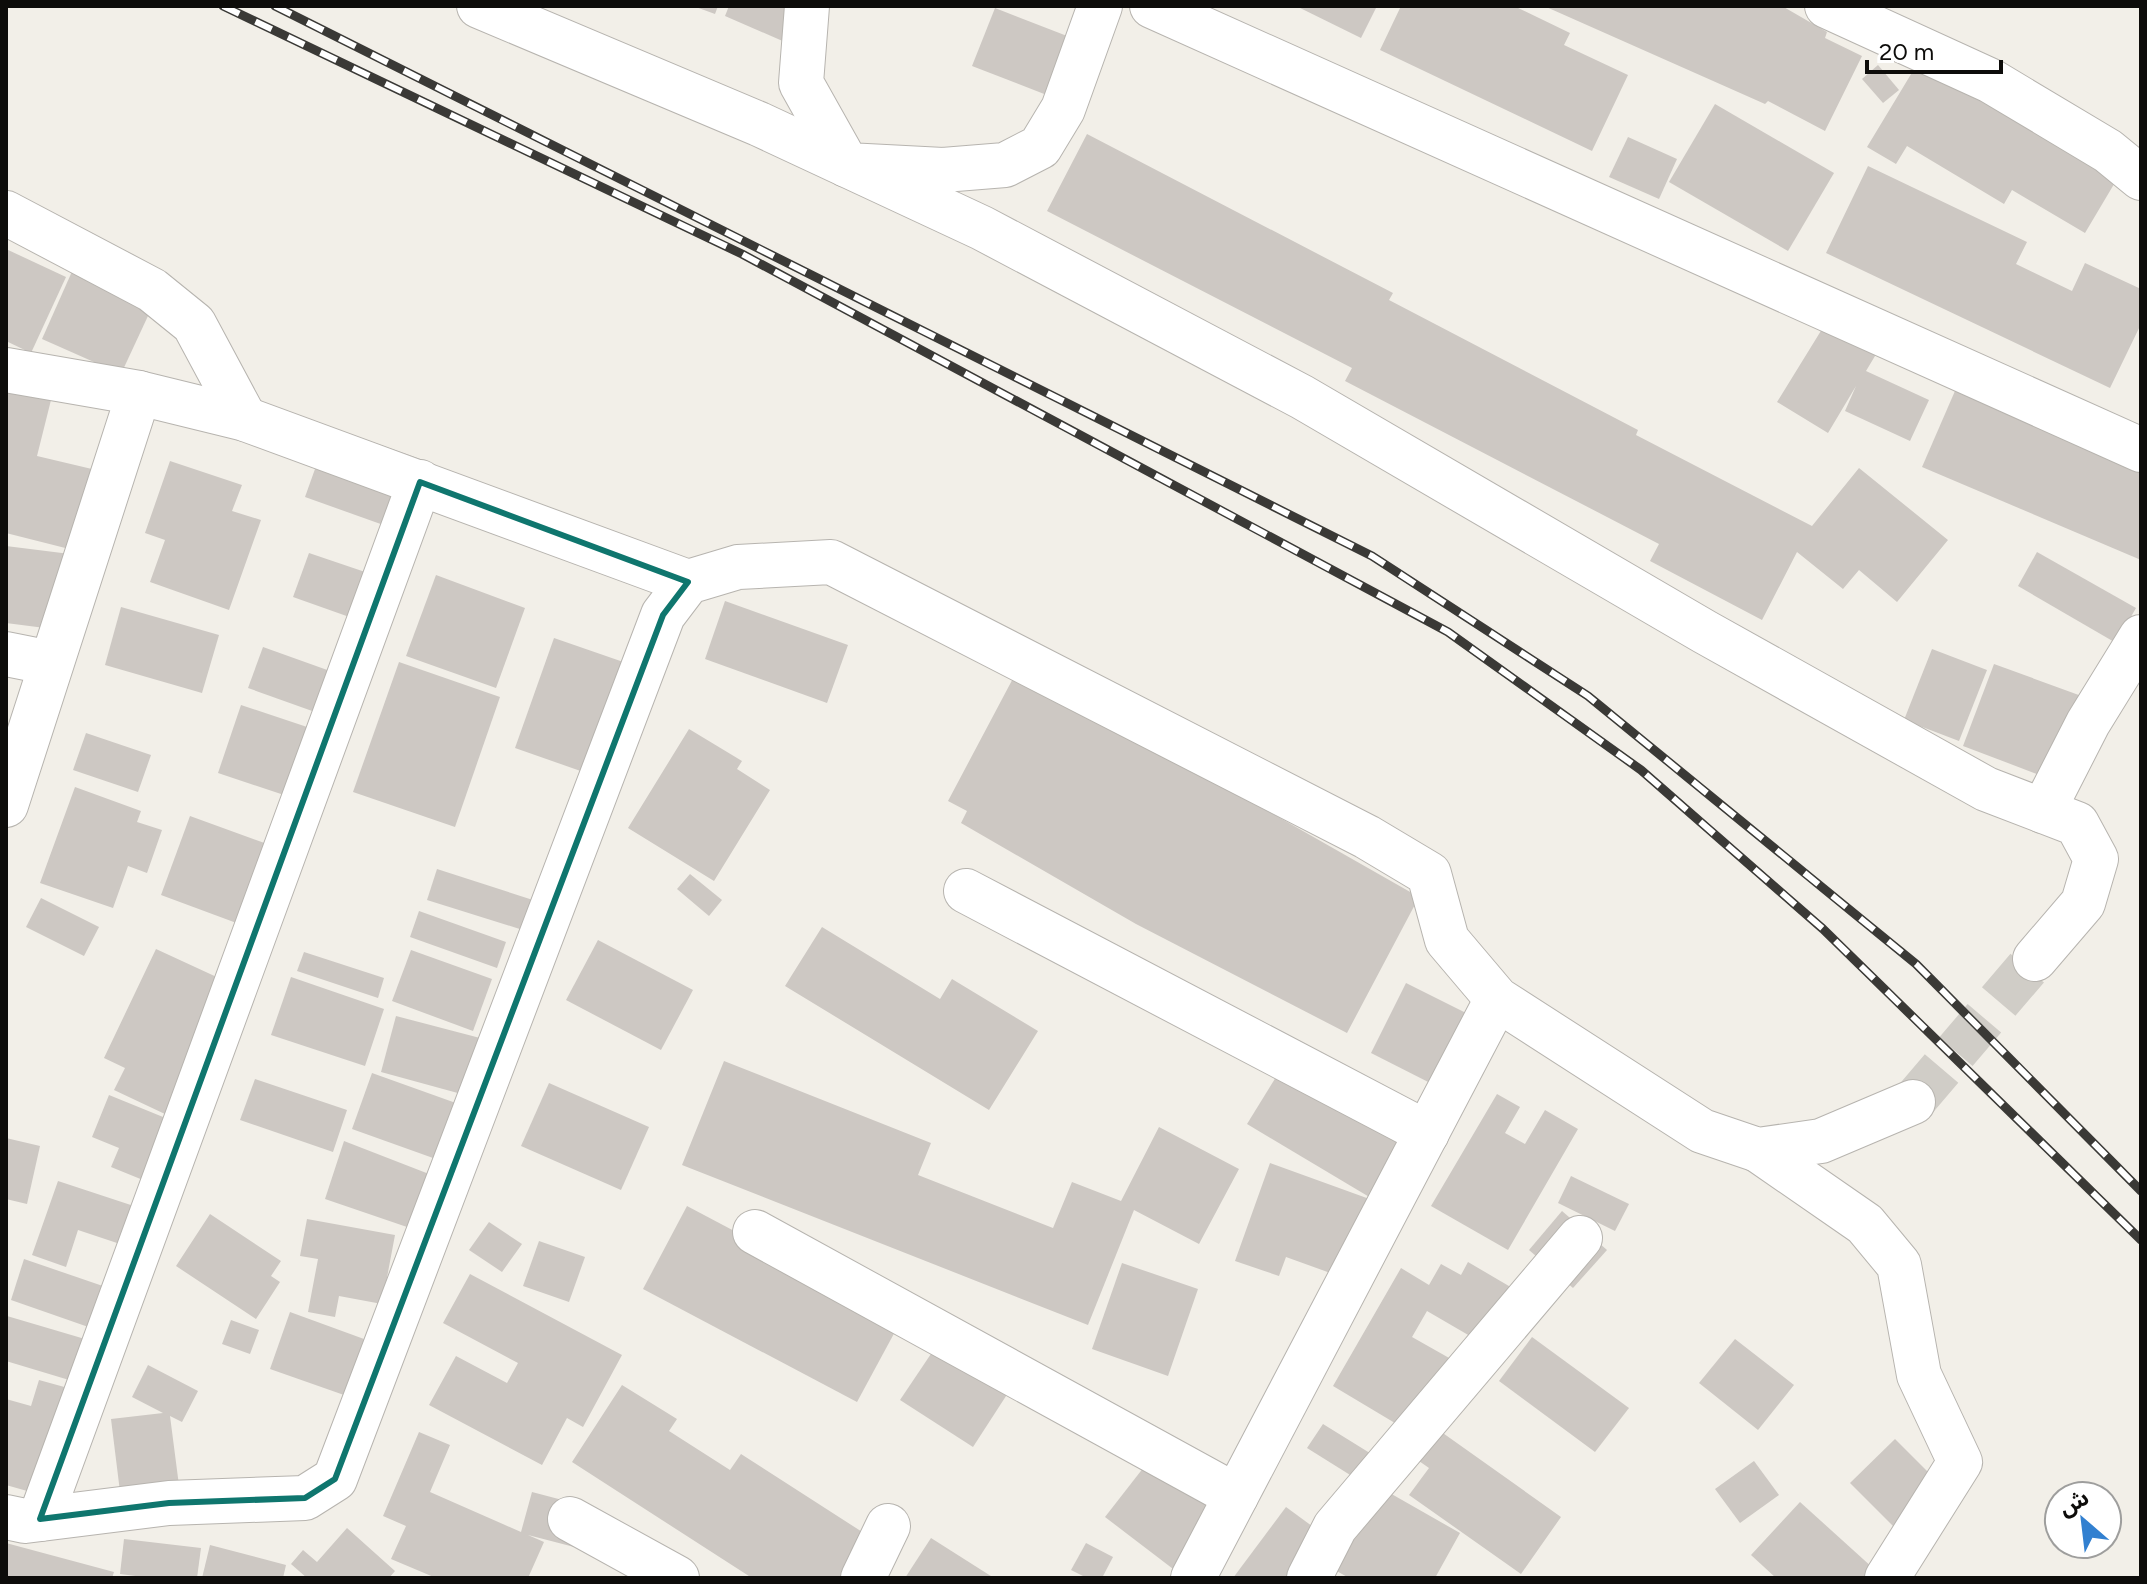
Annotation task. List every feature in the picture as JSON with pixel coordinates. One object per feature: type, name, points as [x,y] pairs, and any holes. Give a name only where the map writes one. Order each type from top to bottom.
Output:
[{"type":"street","points":[[807,6],[801,83],[847,165]]},
{"type":"street","points":[[847,165],[943,170],[1005,165],[1040,147],[1063,109],[1100,6]]},
{"type":"street","points":[[1152,6],[2141,450]]},
{"type":"street","points":[[1827,6],[1991,81],[2108,151],[2141,178]]},
{"type":"street","points":[[504,11],[759,124],[982,228],[1302,397],[1718,640],[1986,789],[2077,824],[2096,859],[2083,903],[2035,959]]},
{"type":"street","points":[[6,213],[152,290],[194,324],[245,419]]},
{"type":"street","points":[[6,370],[139,393],[245,419],[688,582]]},
{"type":"street","points":[[6,805],[139,393]]},
{"type":"street","points":[[420,482],[23,1518],[169,1503],[305,1498],[335,1479],[663,615],[688,582],[738,567],[831,562],[1367,837],[1429,874],[1447,940],[1497,999],[1702,1131],[1758,1150],[1865,1224],[1899,1265],[1919,1375],[1960,1462],[1887,1578]]},
{"type":"street","points":[[2043,811],[2088,723],[2141,637]]},
{"type":"street","points":[[6,654],[51,663]]},
{"type":"street","points":[[966,891],[1427,1133]]},
{"type":"street","points":[[1193,1578],[1497,999]]},
{"type":"street","points":[[1758,1150],[1821,1141],[1913,1102]]},
{"type":"street","points":[[755,1232],[1236,1496]]},
{"type":"street","points":[[1309,1578],[1335,1527],[1580,1238]]},
{"type":"street","points":[[570,1519],[677,1578]]},
{"type":"street","points":[[863,1578],[888,1526]]},
{"type":"highlighted area","points":[[420,482],[688,582],[663,615],[335,1479],[305,1498],[169,1503],[40,1519]]},
{"type":"building","points":[[693,6],[718,6],[715,14]]},
{"type":"building","points":[[729,6],[811,6],[794,46],[725,16]]},
{"type":"building","points":[[1296,6],[1377,6],[1361,38]]},
{"type":"building","points":[[1401,6],[1514,6],[1570,33],[1564,45],[1628,75],[1592,151],[1380,50]]},
{"type":"building","points":[[1544,6],[1782,6],[1827,32],[1825,38],[1862,56],[1825,131],[1768,101],[1765,104]]},
{"type":"building","points":[[995,8],[1080,41],[1057,99],[972,66]]},
{"type":"building","points":[[1925,51],[2123,169],[2085,233],[2012,190],[2004,204],[1907,146],[1896,164],[1867,147]]},
{"type":"building","points":[[1878,65],[1899,90],[1883,103],[1862,79]]},
{"type":"building","points":[[1715,104],[1834,173],[1788,251],[1669,182]]},
{"type":"building","points":[[1087,134],[1393,293],[1389,300],[1638,430],[1636,435],[1812,526],[1859,468],[1948,540],[1897,602],[1859,570],[1843,589],[1797,552],[1762,620],[1650,561],[1659,544],[1345,381],[1352,368],[1047,211]]},
{"type":"building","points":[[1628,137],[1677,159],[1659,199],[1609,177]]},
{"type":"building","points":[[1868,166],[2027,242],[2016,264],[2072,291],[2085,263],[2141,289],[2141,324],[2110,388],[1826,253]]},
{"type":"building","points":[[6,249],[66,277],[31,353],[6,341]]},
{"type":"building","points":[[74,267],[154,303],[121,374],[42,339]]},
{"type":"building","points":[[1827,321],[1878,351],[1866,371],[1929,400],[1910,441],[1845,411],[1856,386],[1828,433],[1777,402]]},
{"type":"building","points":[[6,368],[56,380],[37,456],[113,474],[93,555],[6,533]]},
{"type":"building","points":[[1958,384],[2141,462],[2141,560],[1922,467]]},
{"type":"building","points":[[330,427],[429,462],[403,532],[305,497]]},
{"type":"building","points":[[170,461],[242,485],[232,511],[261,520],[229,610],[150,582],[165,540],[145,533]]},
{"type":"building","points":[[6,546],[86,556],[76,632],[6,623]]},
{"type":"building","points":[[2037,552],[2136,608],[2116,643],[2018,586]]},
{"type":"building","points":[[309,553],[371,574],[355,619],[293,597]]},
{"type":"building","points":[[436,575],[525,608],[496,688],[406,656]]},
{"type":"building","points":[[725,601],[848,645],[827,703],[705,659]]},
{"type":"building","points":[[121,607],[219,635],[202,693],[105,665]]},
{"type":"building","points":[[554,638],[632,665],[592,775],[515,748]]},
{"type":"building","points":[[263,647],[358,681],[343,722],[248,688]]},
{"type":"building","points":[[1932,649],[1987,670],[1959,741],[1904,720]]},
{"type":"building","points":[[399,662],[500,697],[455,827],[353,792]]},
{"type":"building","points":[[1994,664],[2098,702],[2066,785],[1963,746]]},
{"type":"building","points":[[1018,669],[1419,897],[1347,1033],[1136,924],[961,823],[967,811],[948,801]]},
{"type":"building","points":[[241,705],[331,735],[308,803],[218,773]]},
{"type":"building","points":[[689,729],[742,761],[737,769],[770,790],[714,881],[628,828]]},
{"type":"building","points":[[86,733],[151,755],[138,792],[73,770]]},
{"type":"building","points":[[75,787],[141,811],[137,822],[162,830],[147,873],[128,866],[113,908],[40,883]]},
{"type":"building","points":[[190,816],[295,854],[266,934],[161,895]]},
{"type":"building","points":[[437,869],[536,901],[526,931],[427,900]]},
{"type":"building","points":[[690,874],[722,900],[709,916],[677,889]]},
{"type":"building","points":[[41,898],[99,927],[84,956],[26,927]]},
{"type":"building","points":[[419,911],[506,942],[497,968],[410,937]]},
{"type":"building","points":[[822,927],[940,999],[952,979],[1038,1031],[989,1110],[785,986]]},
{"type":"building","points":[[598,940],[693,990],[661,1050],[566,1000]]},
{"type":"building","points":[[156,949],[247,991],[184,1123],[114,1090],[125,1068],[104,1058]]},
{"type":"building","points":[[411,950],[492,979],[473,1031],[392,1001]]},
{"type":"building","points":[[304,952],[384,978],[378,998],[297,971]]},
{"type":"building","points":[[291,977],[384,1009],[365,1066],[271,1035]]},
{"type":"building","points":[[1406,983],[1480,1020],[1444,1090],[1371,1053]]},
{"type":"building","points":[[396,1016],[480,1038],[465,1095],[381,1072]]},
{"type":"building","points":[[1292,1051],[1415,1125],[1371,1198],[1247,1124]]},
{"type":"building","points":[[724,1061],[931,1143],[918,1175],[1053,1228],[1072,1182],[1121,1201],[1159,1127],[1239,1169],[1199,1244],[1134,1210],[1088,1325],[682,1165]]},
{"type":"building","points":[[372,1073],[467,1107],[447,1163],[352,1129]]},
{"type":"building","points":[[255,1079],[347,1110],[333,1152],[240,1120]]},
{"type":"building","points":[[549,1083],[649,1127],[621,1190],[521,1146]]},
{"type":"building","points":[[1497,1094],[1520,1107],[1505,1133],[1525,1144],[1545,1110],[1578,1129],[1508,1250],[1431,1206]]},
{"type":"building","points":[[109,1095],[195,1130],[170,1191],[111,1167],[119,1148],[92,1137]]},
{"type":"building","points":[[6,1138],[40,1146],[27,1204],[6,1199]]},
{"type":"building","points":[[344,1141],[429,1174],[407,1227],[325,1199]]},
{"type":"building","points":[[1270,1163],[1375,1201],[1347,1279],[1286,1257],[1279,1276],[1235,1261]]},
{"type":"building","points":[[1571,1176],[1629,1204],[1615,1231],[1558,1203]]},
{"type":"building","points":[[58,1181],[149,1211],[135,1249],[78,1230],[66,1267],[32,1255]]},
{"type":"building","points":[[687,1206],[872,1304],[897,1328],[857,1402],[643,1289]]},
{"type":"building","points":[[1562,1211],[1607,1250],[1573,1288],[1529,1250]]},
{"type":"building","points":[[210,1214],[281,1261],[271,1276],[280,1282],[256,1319],[176,1266]]},
{"type":"building","points":[[307,1219],[395,1235],[382,1304],[339,1296],[335,1317],[308,1312],[318,1259],[300,1256]]},
{"type":"building","points":[[489,1222],[522,1244],[502,1272],[469,1250]]},
{"type":"building","points":[[539,1241],[585,1257],[569,1302],[523,1286]]},
{"type":"building","points":[[24,1259],[132,1296],[117,1337],[11,1300]]},
{"type":"building","points":[[1468,1262],[1514,1289],[1482,1343],[1427,1311],[1412,1337],[1458,1363],[1415,1435],[1333,1386],[1401,1268],[1429,1285],[1441,1264],[1461,1275]]},
{"type":"building","points":[[1122,1263],[1198,1289],[1168,1376],[1092,1349]]},
{"type":"building","points":[[470,1274],[622,1355],[583,1427],[567,1418],[542,1465],[429,1405],[456,1356],[507,1383],[518,1363],[443,1323]]},
{"type":"building","points":[[290,1312],[364,1339],[344,1395],[270,1369]]},
{"type":"building","points":[[7,1316],[112,1347],[99,1389],[6,1361]]},
{"type":"building","points":[[231,1320],[259,1330],[250,1354],[222,1344]]},
{"type":"building","points":[[947,1330],[1019,1376],[973,1447],[900,1400]]},
{"type":"building","points":[[1532,1337],[1629,1408],[1595,1452],[1499,1381]]},
{"type":"building","points":[[1735,1339],[1794,1385],[1758,1430],[1699,1383]]},
{"type":"building","points":[[148,1365],[198,1391],[182,1422],[170,1416],[181,1501],[122,1508],[111,1419],[163,1413],[132,1397]]},
{"type":"building","points":[[39,1380],[97,1396],[66,1502],[6,1485],[6,1399],[31,1406]]},
{"type":"building","points":[[622,1385],[677,1419],[669,1431],[730,1470],[741,1454],[898,1555],[883,1578],[752,1578],[572,1462]]},
{"type":"building","points":[[1323,1424],[1394,1468],[1381,1488],[1460,1533],[1435,1578],[1349,1578],[1335,1570],[1379,1493],[1307,1448]]},
{"type":"building","points":[[1440,1431],[1561,1517],[1521,1574],[1409,1495],[1429,1468],[1419,1461]]},
{"type":"building","points":[[419,1432],[450,1445],[430,1492],[521,1532],[532,1492],[589,1507],[578,1548],[528,1535],[544,1542],[528,1578],[436,1578],[391,1559],[406,1526],[383,1516]]},
{"type":"building","points":[[1895,1439],[1951,1495],[1907,1540],[1850,1483]]},
{"type":"building","points":[[1158,1449],[1233,1507],[1181,1575],[1105,1517]]},
{"type":"building","points":[[1754,1461],[1779,1495],[1740,1523],[1715,1489]]},
{"type":"building","points":[[1800,1502],[1884,1578],[1776,1578],[1751,1555]]},
{"type":"building","points":[[1286,1507],[1316,1529],[1324,1578],[1233,1578]]},
{"type":"building","points":[[347,1528],[395,1571],[389,1578],[307,1578],[291,1564],[303,1550],[317,1562]]},
{"type":"building","points":[[931,1538],[994,1578],[905,1578]]},
{"type":"building","points":[[124,1539],[201,1548],[197,1578],[120,1574]]},
{"type":"building","points":[[6,1543],[114,1572],[112,1578],[6,1578]]},
{"type":"building","points":[[1086,1543],[1113,1557],[1102,1578],[1087,1578],[1071,1570]]},
{"type":"building","points":[[210,1545],[286,1565],[283,1578],[202,1578]]},
{"type":"tunnel","points":[[1913,1102],[2035,959]]},
{"type":"railway","points":[[223,6],[742,254],[1448,632],[1641,770],[1823,929],[2141,1240]]},
{"type":"railway","points":[[275,6],[1372,556],[1588,696],[1916,964],[2141,1191]]}]
